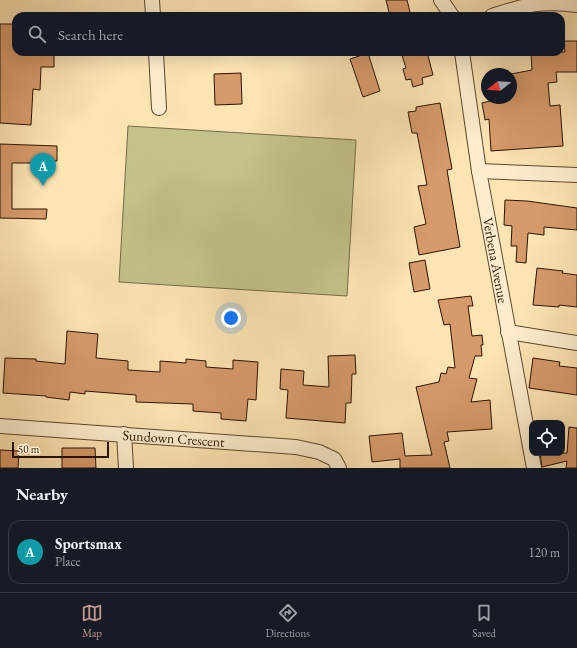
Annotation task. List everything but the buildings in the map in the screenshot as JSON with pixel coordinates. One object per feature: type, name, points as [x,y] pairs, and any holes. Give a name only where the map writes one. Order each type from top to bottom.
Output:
[{"type":"street","points":[[152,0],[153,12]]},
{"type":"street","points":[[442,0],[450,12]]},
{"type":"street","points":[[505,12],[530,4],[555,2],[577,5]]},
{"type":"street","points":[[156,56],[159,108]]},
{"type":"street","name":"Verbena Avenue","points":[[463,56],[479,171],[534,468]]},
{"type":"street","points":[[479,171],[577,175]]},
{"type":"street","points":[[508,332],[577,343]]},
{"type":"street","name":"Sundown Crescent","points":[[0,426],[296,447],[319,452],[334,458],[339,468]]},
{"type":"street","points":[[124,434],[126,468]]},
{"type":"green space","points":[[128,126],[356,140],[347,296],[119,282]]},
{"type":"place","name":"Sportsmax","points":[[43,186]]}]
